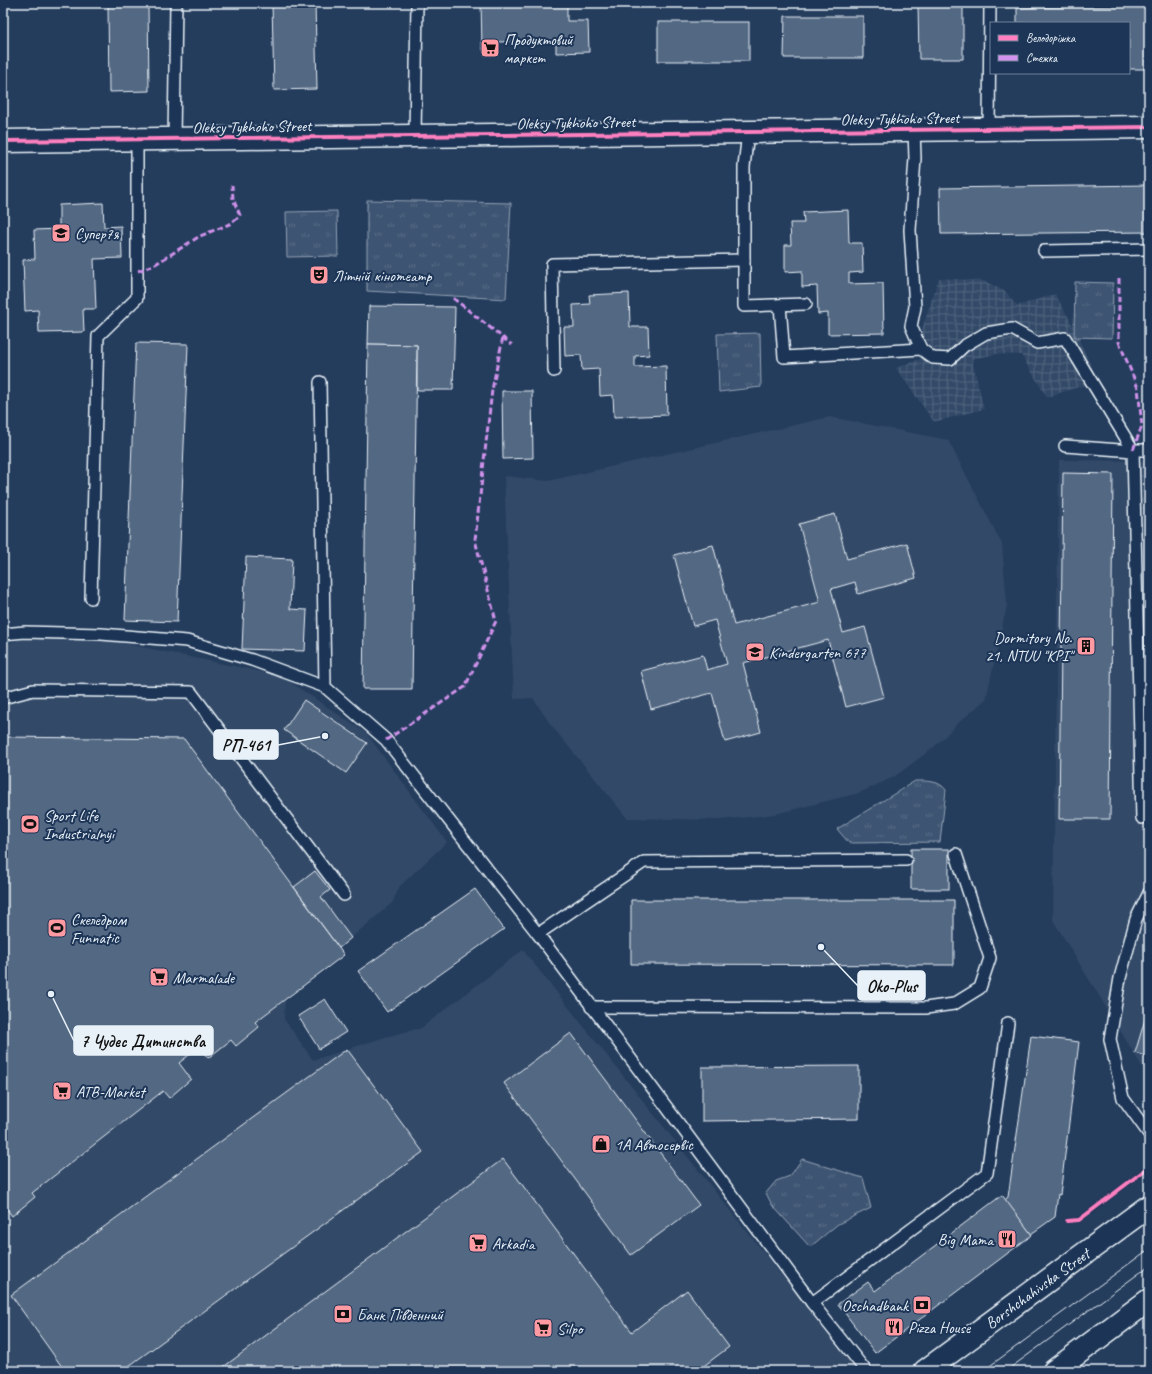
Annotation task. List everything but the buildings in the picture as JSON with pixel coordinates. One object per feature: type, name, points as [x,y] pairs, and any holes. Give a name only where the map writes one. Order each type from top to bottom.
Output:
[{"type":"street","name":"Oleksy Tykhoho Street","points":[[3,141],[1149,127]]},
{"type":"street","name":"Borshchahivska Street","points":[[925,1371],[1149,1206]]},
{"type":"street","points":[[1063,1368],[1149,1300]]},
{"type":"lane","points":[[174,139],[176,3]]},
{"type":"lane","points":[[415,136],[416,3]]},
{"type":"lane","points":[[989,129],[990,3]]},
{"type":"lane","points":[[914,130],[915,158],[910,230],[915,308],[911,326],[921,349],[933,358],[950,359],[964,346],[986,333],[1012,329],[1037,343],[1065,338],[1134,450],[1144,646],[1142,818]]},
{"type":"lane","points":[[748,132],[744,167],[744,306],[806,304]]},
{"type":"lane","points":[[91,598],[98,336],[137,298],[137,139]]},
{"type":"lane","points":[[1044,251],[1149,249]]},
{"type":"lane","points":[[554,371],[552,264],[744,260]]},
{"type":"lane","points":[[780,305],[784,357],[921,349]]},
{"type":"lane","points":[[320,382],[326,687]]},
{"type":"lane","points":[[1065,446],[1149,450]]},
{"type":"lane","points":[[3,634],[24,632],[101,634],[187,641],[252,660],[326,687],[386,740],[538,934],[812,1303],[866,1371]]},
{"type":"lane","points":[[3,698],[33,690],[191,692],[344,895]]},
{"type":"lane","points":[[591,1007],[926,1008],[954,1004],[980,988],[990,958],[956,854]]},
{"type":"lane","points":[[538,934],[644,862],[906,860]]},
{"type":"lane","points":[[1149,893],[1136,919],[1122,971],[1110,1039],[1123,1098],[1149,1134]]},
{"type":"lane","points":[[812,1303],[987,1173],[1008,1023]]},
{"type":"shaded area","points":[[939,278],[984,281],[1005,291],[1017,306],[1055,294],[1070,320],[1097,379],[1085,385],[1047,397],[1021,355],[997,354],[972,359],[984,409],[934,422],[896,368],[926,357],[922,329]]},
{"type":"shaded area","name":"Kindergarten 677","points":[[830,417],[948,440],[1002,544],[1007,605],[986,699],[957,724],[933,748],[894,777],[859,793],[775,814],[720,820],[627,818],[551,725],[533,698],[514,699],[504,476],[548,481]]},
{"type":"shaded area","points":[[1059,460],[1149,461],[1149,1078],[1053,920]]},
{"type":"shaded area","points":[[1138,465],[1149,465],[1149,530],[1139,534]]},
{"type":"shaded area","points":[[19,639],[103,639],[281,676],[366,733],[447,842],[400,886],[392,903],[339,948],[344,955],[285,1000],[284,1019],[313,1060],[389,1036],[421,1028],[523,950],[858,1371],[3,1371],[3,646]]},
{"type":"green space","points":[[367,200],[511,203],[506,299],[367,291]]},
{"type":"green space","points":[[337,211],[338,256],[287,257],[286,212]]},
{"type":"green space","points":[[1075,282],[1113,283],[1112,338],[1074,337]]},
{"type":"green space","points":[[760,333],[761,387],[719,392],[717,334]]},
{"type":"green space","points":[[915,781],[928,781],[940,784],[946,790],[940,842],[849,843],[837,829]]},
{"type":"green space","points":[[802,1159],[863,1178],[871,1208],[838,1224],[810,1247],[772,1205],[766,1193],[776,1181],[790,1176]]},
{"type":"tram line","points":[[983,1371],[1149,1249]]},
{"type":"tram line","points":[[1006,1371],[1149,1266]]},
{"type":"marked path","points":[[138,271],[154,265],[200,236],[232,223],[240,215],[233,199],[232,185]]},
{"type":"marked path","points":[[1119,278],[1119,342],[1138,388],[1142,426],[1133,450]]},
{"type":"marked path","points":[[453,298],[512,345]]},
{"type":"marked path","points":[[386,740],[465,687],[496,621],[475,540],[492,390],[503,337]]},
{"type":"cycle path","points":[[3,141],[1149,127]]},
{"type":"cycle path","points":[[1067,1221],[1079,1220],[1149,1167]]},
{"type":"place","name":"Продуктовий маркет","points":[[490,48]]},
{"type":"place","name":"Супер7я","points":[[61,233]]},
{"type":"place","name":"Літній кінотеатр","points":[[319,275]]},
{"type":"place","name":"Dormitory No. 21, NTUU \"KPI\"","points":[[1086,646]]},
{"type":"place","name":"Kindergarten 677","points":[[755,652]]},
{"type":"place","name":"РП-461","points":[[325,736]]},
{"type":"place","name":"Sport Life Industrialnyi","points":[[30,824]]},
{"type":"place","name":"Скеледром Funnatic","points":[[57,928]]},
{"type":"place","name":"Oko-Plus","points":[[821,947]]},
{"type":"place","name":"Marmalade","points":[[159,977]]},
{"type":"place","name":"7 Чудес Дитинства","points":[[51,994]]},
{"type":"place","name":"ATB-Market","points":[[62,1091]]},
{"type":"place","name":"1А Автосервіс","points":[[601,1144]]},
{"type":"place","name":"Big Mama","points":[[1007,1239]]},
{"type":"place","name":"Arkadia","points":[[478,1243]]},
{"type":"place","name":"Oschadbank","points":[[922,1305]]},
{"type":"place","name":"Банк Південний","points":[[343,1314]]},
{"type":"place","name":"Pizza House","points":[[894,1327]]},
{"type":"place","name":"Silpo","points":[[543,1328]]}]
